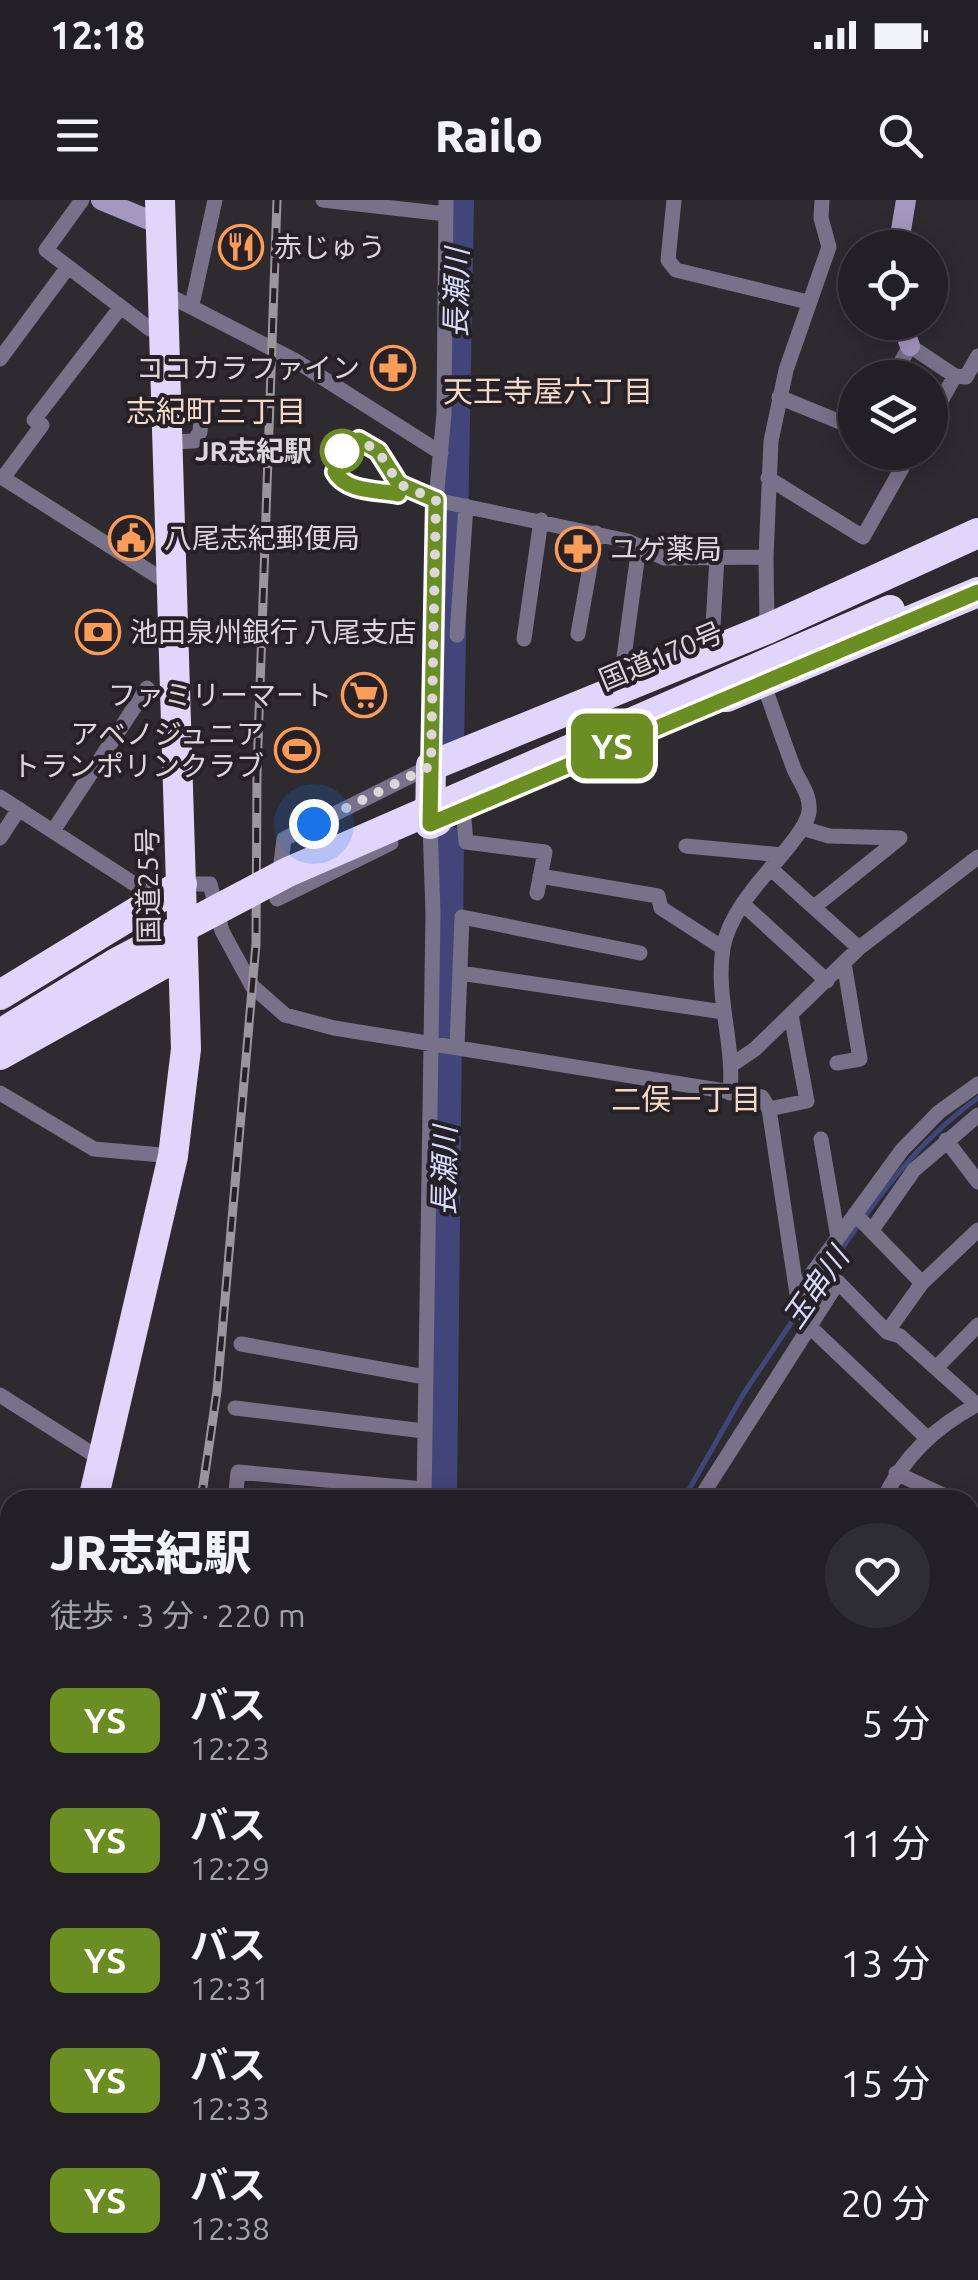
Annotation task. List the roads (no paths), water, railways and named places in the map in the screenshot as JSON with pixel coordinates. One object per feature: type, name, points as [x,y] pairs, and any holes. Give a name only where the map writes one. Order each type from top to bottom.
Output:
[{"type":"highway","name":"国道25号","points":[[95,1490],[173,1156],[186,1048],[182,954],[169,891],[171,585],[165,331],[178,299],[161,212]]},
{"type":"highway","points":[[978,533],[767,629],[431,766],[430,824],[978,592]]},
{"type":"highway","name":"国道170号","points":[[0,1034],[116,963],[288,872],[886,602],[978,554]]},
{"type":"highway","name":"国道170号","points":[[0,1018],[109,951],[283,856],[886,602],[978,572]]},
{"type":"highway","points":[[0,995],[169,891]]},
{"type":"highway","points":[[71,950],[102,998]]},
{"type":"highway","points":[[0,1055],[182,954]]},
{"type":"street","points":[[82,200],[46,250],[150,329],[165,331]]},
{"type":"street","points":[[101,200],[161,212]]},
{"type":"street","points":[[215,200],[178,299],[296,360],[441,452]]},
{"type":"street","points":[[328,200],[446,207],[431,766],[284,838],[277,898],[430,824],[433,914],[424,1490]]},
{"type":"street","points":[[674,200],[668,260],[676,270],[808,302]]},
{"type":"street","points":[[767,629],[768,478],[778,397],[830,246],[822,218],[822,200]]},
{"type":"street","points":[[901,230],[906,200]]},
{"type":"street","points":[[0,359],[68,267]]},
{"type":"street","points":[[120,308],[34,420],[42,425],[2,477],[171,585]]},
{"type":"street","points":[[908,340],[910,346],[967,379]]},
{"type":"street","points":[[902,360],[910,346]]},
{"type":"street","points":[[948,400],[967,379],[978,356]]},
{"type":"street","points":[[778,397],[838,421]]},
{"type":"street","points":[[408,491],[398,494],[340,481],[335,472],[342,451],[359,440],[370,443],[408,491],[596,533],[664,558],[766,557]]},
{"type":"street","points":[[768,478],[863,537],[901,470]]},
{"type":"street","points":[[457,635],[466,506]]},
{"type":"street","points":[[524,639],[541,520]]},
{"type":"street","points":[[578,634],[596,533]]},
{"type":"street","points":[[624,657],[639,546]]},
{"type":"street","points":[[714,626],[717,558]]},
{"type":"street","points":[[730,1093],[734,1064],[722,1012],[723,948],[727,933],[744,904],[802,828],[809,810],[806,790],[795,772],[763,682]]},
{"type":"street","points":[[52,831],[147,688]]},
{"type":"street","points":[[0,797],[52,831],[169,891],[210,884],[222,931],[237,964],[252,986],[285,1015],[334,1028],[762,1097],[769,1109],[797,1294],[809,1326],[927,1438]]},
{"type":"street","points":[[0,838],[19,809]]},
{"type":"street","points":[[463,810],[466,842],[545,852],[537,893]]},
{"type":"street","points":[[802,828],[829,836],[900,838],[814,907]]},
{"type":"street","points":[[686,846],[782,855]]},
{"type":"street","points":[[734,1064],[756,1049],[859,948],[978,856]]},
{"type":"street","points":[[770,869],[859,948]]},
{"type":"street","points":[[540,876],[658,896],[661,908],[723,948]]},
{"type":"street","points":[[744,904],[827,981]]},
{"type":"street","points":[[457,1047],[462,917],[640,953]]},
{"type":"street","points":[[837,1063],[860,1058],[844,963]]},
{"type":"street","points":[[460,973],[722,1012]]},
{"type":"street","points":[[769,1109],[807,1101],[791,1015]]},
{"type":"street","points":[[797,1294],[902,1150],[939,1112],[978,1084]]},
{"type":"street","points":[[0,1093],[94,1148],[173,1156]]},
{"type":"street","points":[[872,1230],[914,1170],[978,1115]]},
{"type":"street","points":[[820,1139],[838,1238]]},
{"type":"street","points":[[946,1140],[978,1182]]},
{"type":"street","points":[[855,1214],[922,1283]]},
{"type":"street","points":[[887,1332],[922,1283],[978,1230]]},
{"type":"street","points":[[706,1490],[838,1282],[887,1332],[900,1336],[978,1404],[944,1423],[927,1438],[896,1473],[888,1490]]},
{"type":"street","points":[[937,1367],[978,1324]]},
{"type":"street","points":[[241,1344],[424,1377]]},
{"type":"street","points":[[0,1395],[102,1460]]},
{"type":"street","points":[[235,1408],[424,1431]]},
{"type":"street","points":[[235,1490],[238,1472],[384,1490]]},
{"type":"street","points":[[896,1473],[930,1490]]},
{"type":"waterway","name":"長瀬川","points":[[449,745],[459,200]]},
{"type":"waterway","name":"長瀬川","points":[[442,1490],[449,841]]},
{"type":"waterway","name":"玉串川","points":[[805,1302],[904,1166],[978,1098]]},
{"type":"waterway","name":"玉串川","points":[[689,1490],[744,1393],[799,1311]]},
{"type":"railway","points":[[202,1490],[217,1391],[256,944],[257,772],[277,200]]},
{"type":"place","name":"赤じゅう","points":[[241,247]]},
{"type":"place","name":"ココカラファイン","points":[[393,368]]},
{"type":"place","name":"JR志紀駅","points":[[342,451]]},
{"type":"place","name":"八尾志紀郵便局","points":[[131,538]]},
{"type":"place","name":"ユゲ薬局","points":[[578,549]]},
{"type":"place","name":"池田泉州銀行 八尾支店","points":[[98,632]]},
{"type":"place","name":"ファミリーマート","points":[[364,695]]},
{"type":"place","name":"アベノジュニア トランポリンクラブ","points":[[297,750]]},
{"type":"district","name":"天王寺屋六丁目","points":[[548,392]]},
{"type":"district","name":"志紀町三丁目","points":[[216,412]]},
{"type":"district","name":"二俣一丁目","points":[[686,1100]]}]
